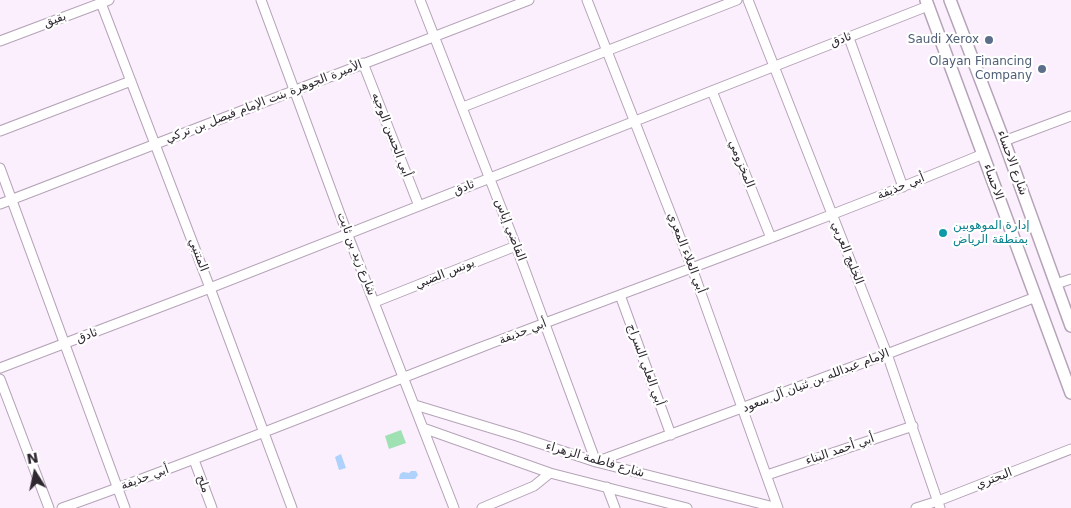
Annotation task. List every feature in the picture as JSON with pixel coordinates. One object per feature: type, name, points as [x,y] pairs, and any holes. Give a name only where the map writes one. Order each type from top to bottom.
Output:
[{"type":"main road","name":"شارع الاحساء","points":[[950,0],[1004,141],[1071,326]]},
{"type":"main road","name":"الاحساء","points":[[927,3],[1071,393]]},
{"type":"street","name":"شارع زيد بن ثابت","points":[[260,0],[347,233],[454,508]]},
{"type":"street","name":"القاضي إياس","points":[[420,0],[490,177],[596,462]]},
{"type":"street","name":"الأميرة الجوهرة بنت الإمام فيصل بن تركي","points":[[0,204],[293,89],[435,36],[504,4],[528,0]]},
{"type":"street","name":"أبي العلاء المعري","points":[[587,0],[692,268],[778,508]]},
{"type":"street","points":[[463,107],[737,0]]},
{"type":"street","name":"الخليج العربي","points":[[748,0],[887,354],[939,504]]},
{"type":"street","name":"بقيق","points":[[0,41],[105,2]]},
{"type":"street","name":"المتنبي","points":[[105,2],[154,144],[292,508]]},
{"type":"street","name":"ثادق","points":[[0,368],[66,344],[849,38],[927,3]]},
{"type":"street","points":[[849,38],[903,187]]},
{"type":"street","name":"أبي الحسن الوجيه","points":[[363,63],[419,206]]},
{"type":"street","points":[[0,131],[131,81]]},
{"type":"street","name":"المخزومي","points":[[712,91],[771,238]]},
{"type":"street","points":[[1004,141],[1071,116]]},
{"type":"street","name":"أبي حذيفة","points":[[62,508],[265,433],[404,377],[832,215],[983,154]]},
{"type":"street","points":[[0,168],[125,508]]},
{"type":"street","name":"يونس الضبي","points":[[375,302],[516,246]]},
{"type":"street","points":[[1056,284],[1071,279]]},
{"type":"street","name":"أبي العلي السراج","points":[[620,295],[670,435]]},
{"type":"street","name":"الإمام عبدالله بن ثنيان آل سعود","points":[[596,462],[742,409],[1036,297]]},
{"type":"street","points":[[0,379],[49,508]]},
{"type":"street","name":"شارع فاطمة الزهراء","points":[[415,405],[596,462],[778,508]]},
{"type":"street","name":"أبي أحمد البناء","points":[[767,475],[913,426]]},
{"type":"street","name":"شارع فاطمة الزهراء","points":[[424,428],[550,472],[687,508]]},
{"type":"street","name":"البحتري","points":[[916,508],[939,504],[1071,449]]},
{"type":"street","name":"ملح","points":[[194,460],[212,508]]},
{"type":"street","points":[[482,508],[534,486],[550,472]]},
{"type":"street","points":[[607,487],[615,508]]},
{"type":"green space","points":[[401,430],[406,443],[389,449],[385,436]]},
{"type":"water","points":[[341,454],[346,468],[339,470],[335,457]]},
{"type":"water","points":[[416,471],[418,475],[415,479],[399,479],[400,474],[403,472],[409,473]]},
{"type":"place","name":"Saudi Xerox","points":[[989,40]]},
{"type":"place","name":"Olayan Financing Company","points":[[1042,69]]},
{"type":"place","name":"إدارة الموهوبين بمنطقة الرياض","points":[[943,233]]}]
